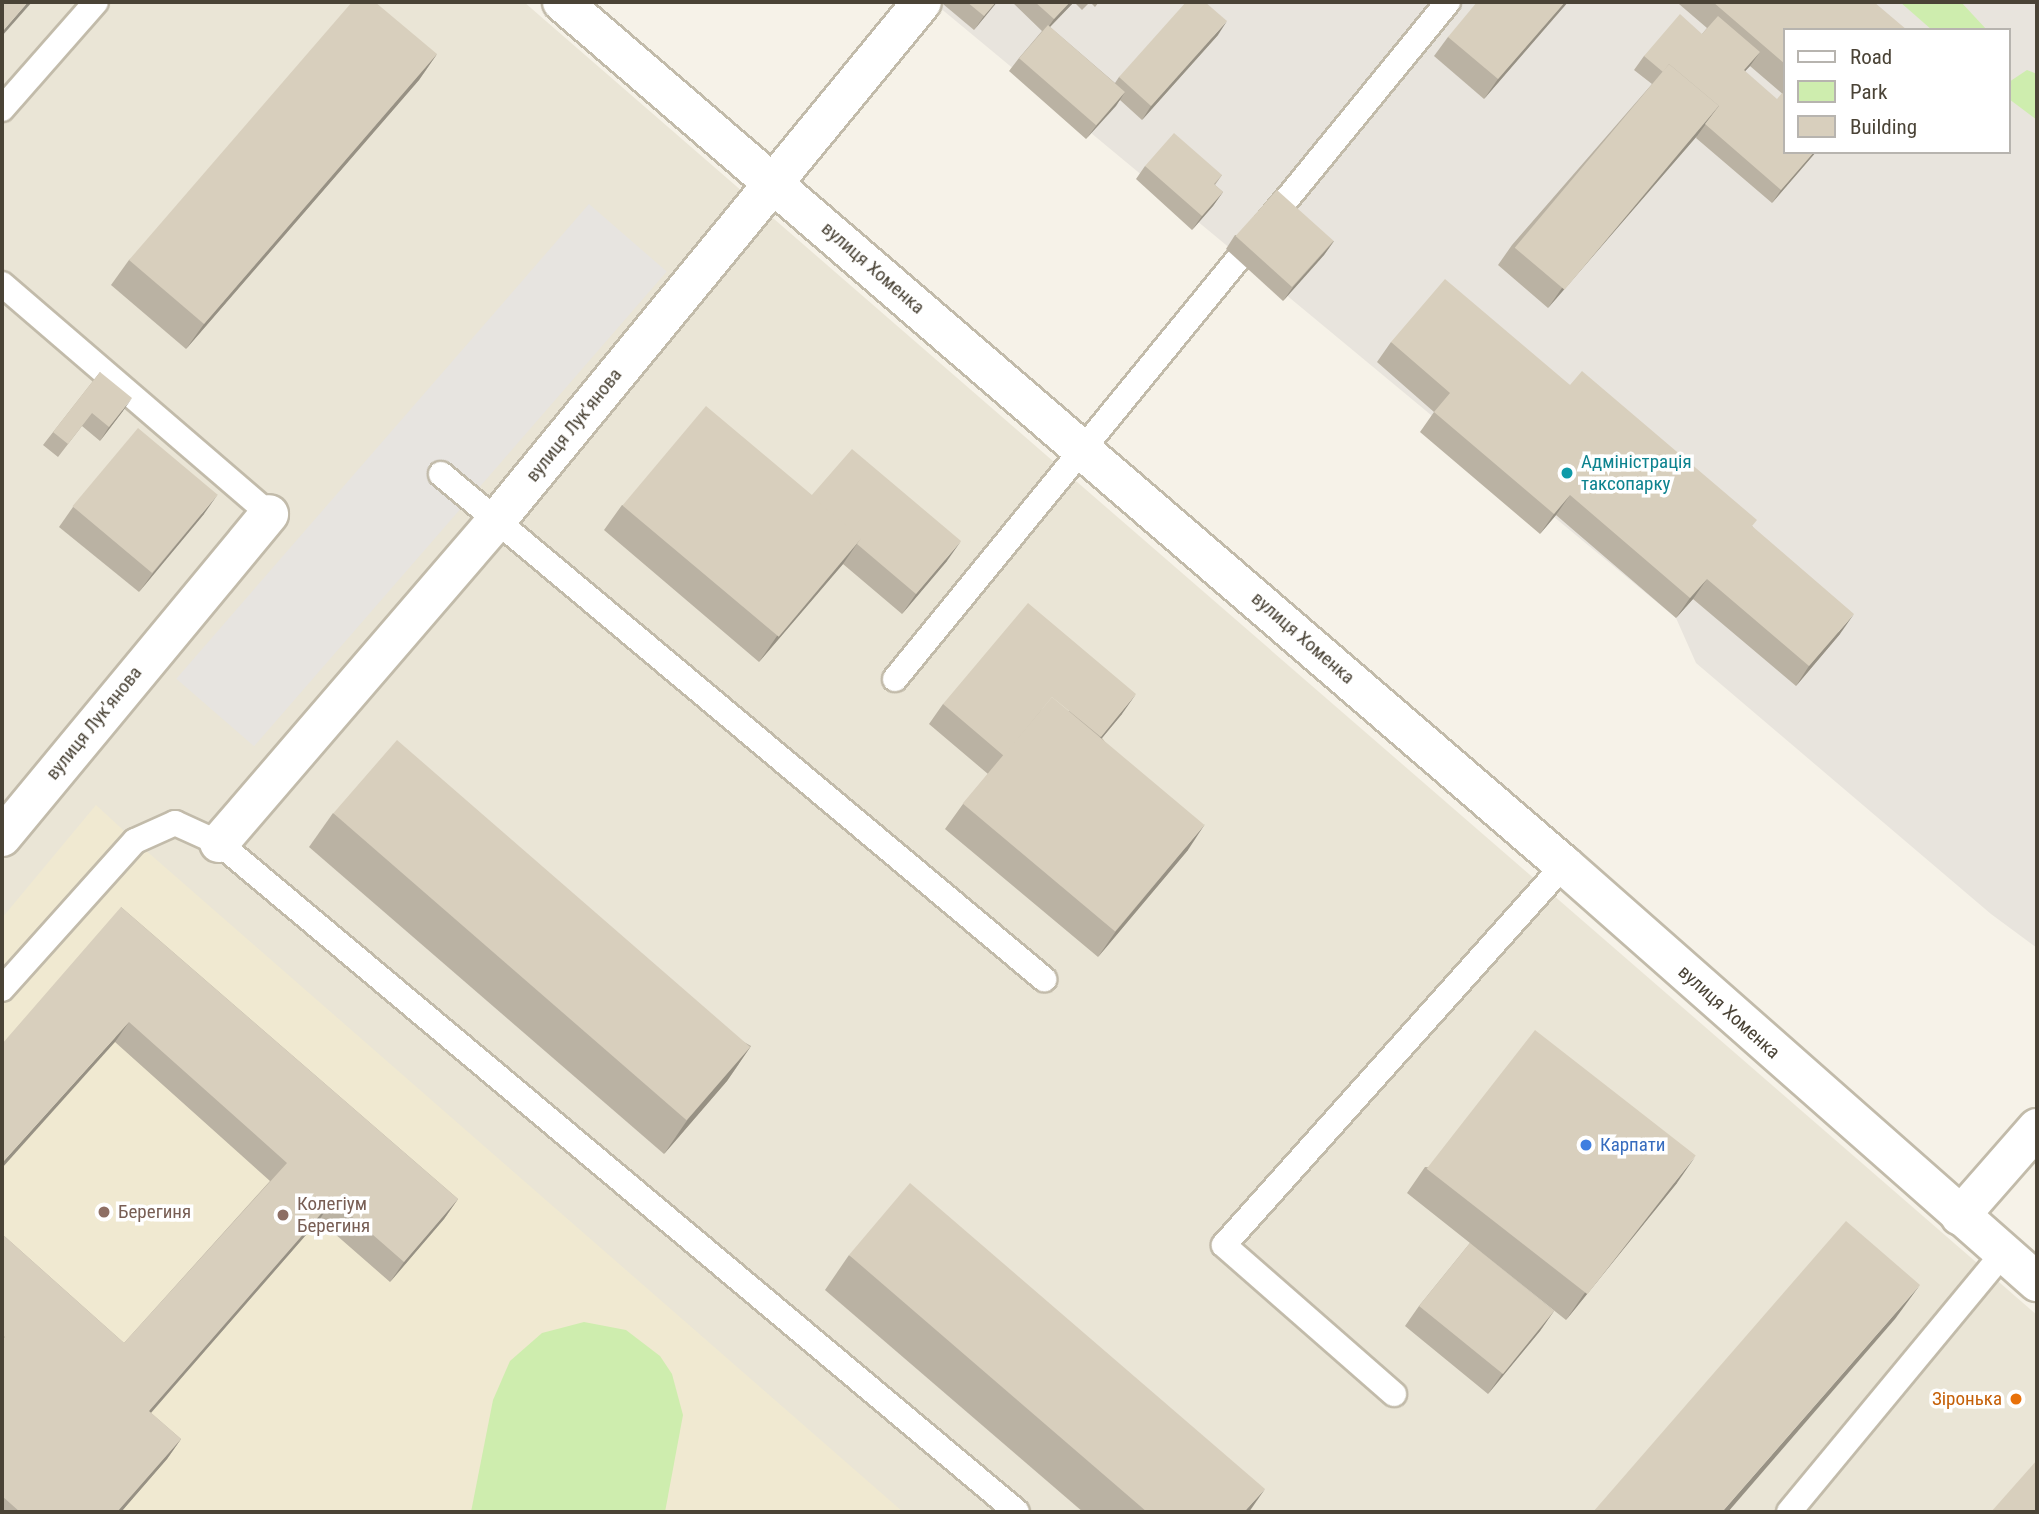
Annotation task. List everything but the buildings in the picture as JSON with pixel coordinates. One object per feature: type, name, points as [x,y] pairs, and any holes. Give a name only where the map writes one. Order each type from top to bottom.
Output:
[{"type":"street","name":"вулиця Хоменка","points":[[562,2],[1564,865],[2037,1282]]},
{"type":"street","name":"вулиця Лукʼянова","points":[[219,843],[496,521],[922,2]]},
{"type":"street","name":"вулиця Лукʼянова","points":[[2,837],[269,514]]},
{"type":"street","points":[[1960,1216],[2037,1128]]},
{"type":"lane","points":[[2,109],[96,2]]},
{"type":"lane","points":[[895,679],[1448,2]]},
{"type":"lane","points":[[2,284],[269,514]]},
{"type":"lane","points":[[441,474],[1044,979]]},
{"type":"lane","points":[[2,989],[135,841],[175,823],[219,843],[1017,1512]]},
{"type":"lane","points":[[1394,1394],[1224,1245],[1564,865]]},
{"type":"lane","points":[[1788,1512],[2004,1252]]},
{"type":"shaded area","points":[[2,2],[524,2],[2037,1315],[2037,1512],[2,1512]]},
{"type":"shaded area","points":[[943,2],[2037,2],[2037,948],[1991,914],[1696,663],[1676,618],[939,7]]},
{"type":"shaded area","points":[[589,204],[667,272],[254,746],[176,679]]},
{"type":"shaded area","name":"Колегіум Берегиня","points":[[96,805],[903,1512],[2,1512],[2,918]]},
{"type":"green space","points":[[1900,2],[1961,2],[1985,28],[1930,28]]},
{"type":"green space","points":[[2027,70],[2037,74],[2037,120],[2011,100],[2011,81]]},
{"type":"green space","points":[[584,1322],[626,1330],[660,1356],[672,1374],[683,1415],[665,1512],[471,1512],[493,1400],[510,1361],[542,1333]]},
{"type":"place","name":"Адміністрація таксопарку","points":[[1567,473]]},
{"type":"place","name":"Карпати","points":[[1586,1145]]},
{"type":"place","name":"Берегиня","points":[[104,1212]]},
{"type":"place","name":"Колегіум Берегиня","points":[[283,1215]]},
{"type":"place","name":"Зіронька","points":[[2016,1399]]}]
